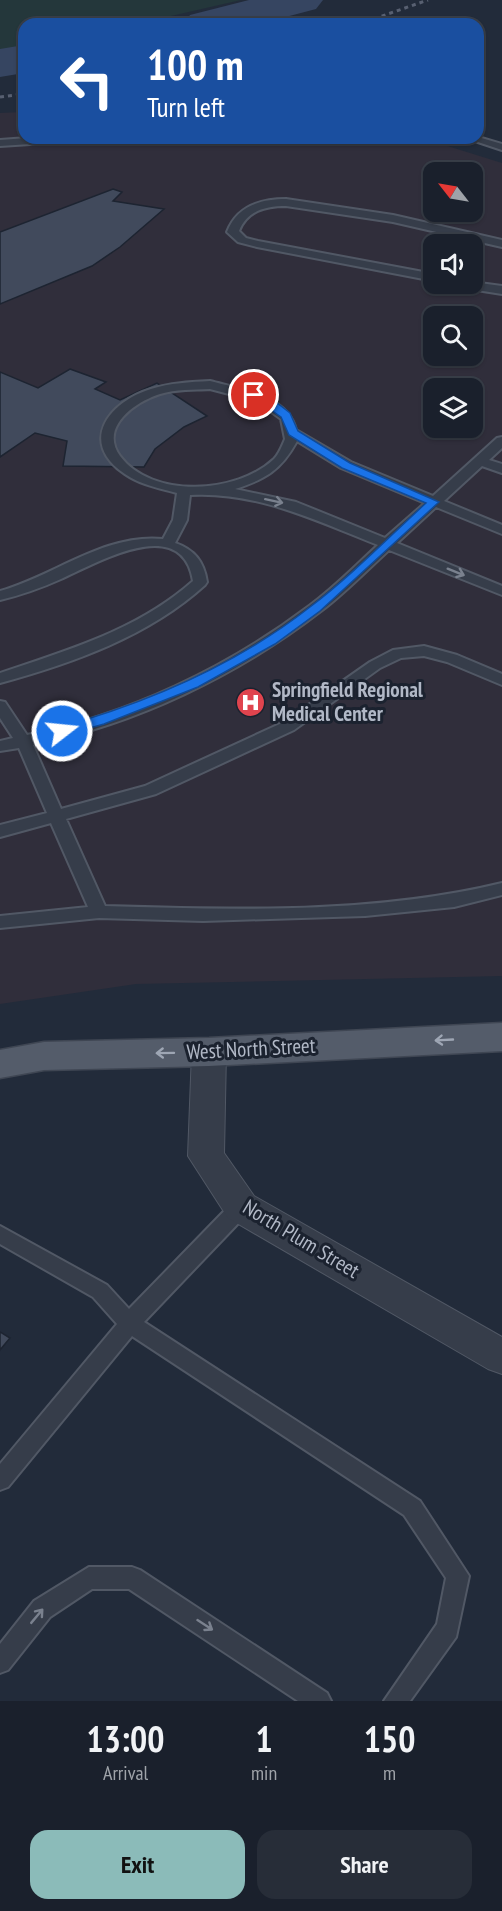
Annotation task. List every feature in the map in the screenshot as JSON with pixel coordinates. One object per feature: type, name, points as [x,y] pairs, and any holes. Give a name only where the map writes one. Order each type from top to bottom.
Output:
[{"type":"main road","name":"West North Street","points":[[0,1064],[44,1056],[209,1052],[502,1037]]},
{"type":"street","name":"North Plum Street","points":[[209,1052],[206,1156],[241,1207],[502,1358]]},
{"type":"lane","points":[[0,143],[18,142]]},
{"type":"lane","points":[[484,142],[502,147]]},
{"type":"lane","points":[[423,276],[257,244],[242,240],[233,232],[237,221],[249,210],[264,204],[284,203],[394,218],[460,234]]},
{"type":"lane","points":[[483,239],[502,244]]},
{"type":"lane","points":[[483,287],[502,290]]},
{"type":"lane","points":[[217,490],[249,482],[275,468],[290,452],[293,433],[286,416],[268,401],[241,390],[210,385],[179,386],[149,393],[127,405],[111,421],[105,439],[111,457],[126,472],[152,484],[184,490],[217,490],[291,505],[502,591]]},
{"type":"lane","points":[[293,433],[346,465],[502,530]]},
{"type":"lane","points":[[0,746],[24,742],[99,721],[193,684],[270,641],[316,609],[502,441]]},
{"type":"lane","points":[[480,461],[502,470]]},
{"type":"lane","points":[[168,543],[180,520],[184,490]]},
{"type":"lane","points":[[0,596],[43,582],[131,543],[168,543],[184,551],[198,566],[200,582],[186,597],[118,636],[0,678]]},
{"type":"lane","points":[[0,831],[56,818],[150,790],[288,726],[375,665],[398,653],[424,651],[452,658],[502,680]]},
{"type":"lane","points":[[0,706],[24,742],[99,912]]},
{"type":"lane","points":[[0,922],[99,912],[203,915],[365,910],[454,901],[502,889]]},
{"type":"lane","points":[[0,1480],[111,1348],[129,1323],[241,1207]]},
{"type":"lane","points":[[0,1234],[100,1292],[129,1323],[412,1508],[458,1576],[448,1629],[396,1701]]},
{"type":"lane","points":[[0,1662],[42,1609],[89,1578],[132,1578],[319,1701]]},
{"type":"shaded area","name":"Springfield Regional Medical Center","points":[[18,112],[18,144],[441,144],[502,163],[502,976],[136,984],[0,1004],[0,113]]},
{"type":"green space","points":[[0,0],[241,0],[162,18],[18,18],[18,47],[0,50]]},
{"type":"building","points":[[113,189],[122,192],[113,201],[164,209],[120,247],[92,266],[0,304],[0,232]]},
{"type":"building","points":[[70,369],[106,382],[95,389],[120,400],[157,383],[207,416],[184,427],[155,449],[144,467],[63,466],[67,441],[35,433],[0,457],[0,372],[38,388]]},
{"type":"building","points":[[0,1332],[10,1338],[0,1350]]},
{"type":"waterway","points":[[230,18],[301,0]]},
{"type":"waterway","points":[[0,63],[18,60]]},
{"type":"railway","points":[[376,18],[428,0]]},
{"type":"railway","points":[[0,97],[18,95]]},
{"type":"place","name":"Springfield Regional Medical Center","points":[[251,702]]},
{"type":"route","points":[[62,731],[99,721],[193,684],[270,641],[316,609],[433,502],[346,465],[293,433],[286,416],[268,401],[254,395]]}]
